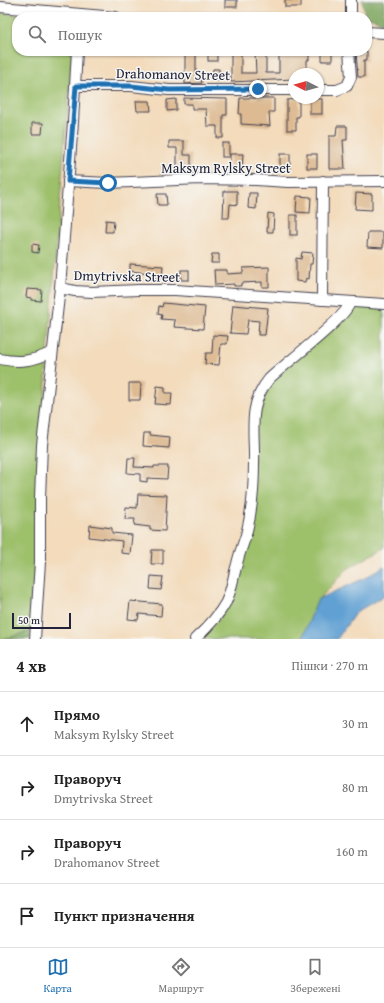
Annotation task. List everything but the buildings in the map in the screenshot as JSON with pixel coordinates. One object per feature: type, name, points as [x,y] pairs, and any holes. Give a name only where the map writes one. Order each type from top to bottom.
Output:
[{"type":"street","points":[[350,12],[351,0]]},
{"type":"street","points":[[0,7],[50,12]]},
{"type":"street","points":[[372,32],[384,32]]},
{"type":"street","name":"Dmytrivska Street","points":[[77,56],[76,86],[60,288],[78,291],[164,290],[384,304]]},
{"type":"street","points":[[324,90],[337,90],[347,86],[350,77],[349,56]]},
{"type":"street","name":"Drahomanov Street","points":[[76,86],[131,86],[169,90],[288,90]]},
{"type":"street","name":"Maksym Rylsky Street","points":[[68,181],[108,183],[209,179],[282,182],[384,181]]},
{"type":"street","points":[[322,300],[323,181]]},
{"type":"street","points":[[35,639],[40,568],[42,445],[60,288]]},
{"type":"street","points":[[195,639],[212,623],[226,602],[246,535],[253,489],[253,429],[254,408],[257,399],[269,379],[326,330],[348,308],[350,302]]},
{"type":"street","points":[[0,359],[14,361],[32,360],[39,359],[52,352]]},
{"type":"green space","points":[[362,0],[384,0],[384,23],[372,18],[372,12],[364,12]]},
{"type":"green space","points":[[0,13],[12,14],[12,56],[72,56],[47,364],[31,631],[5,639],[0,639]]},
{"type":"green space","points":[[352,306],[384,309],[384,548],[347,569],[319,599],[302,639],[199,639],[220,618],[247,541],[257,407],[268,384]]},
{"type":"green space","points":[[31,631],[30,639],[5,639]]},
{"type":"water","points":[[384,566],[384,596],[356,612],[337,639],[302,639],[318,599],[365,578]]},
{"type":"route","points":[[108,183],[68,181],[76,86],[131,86],[169,90],[258,89]]}]
